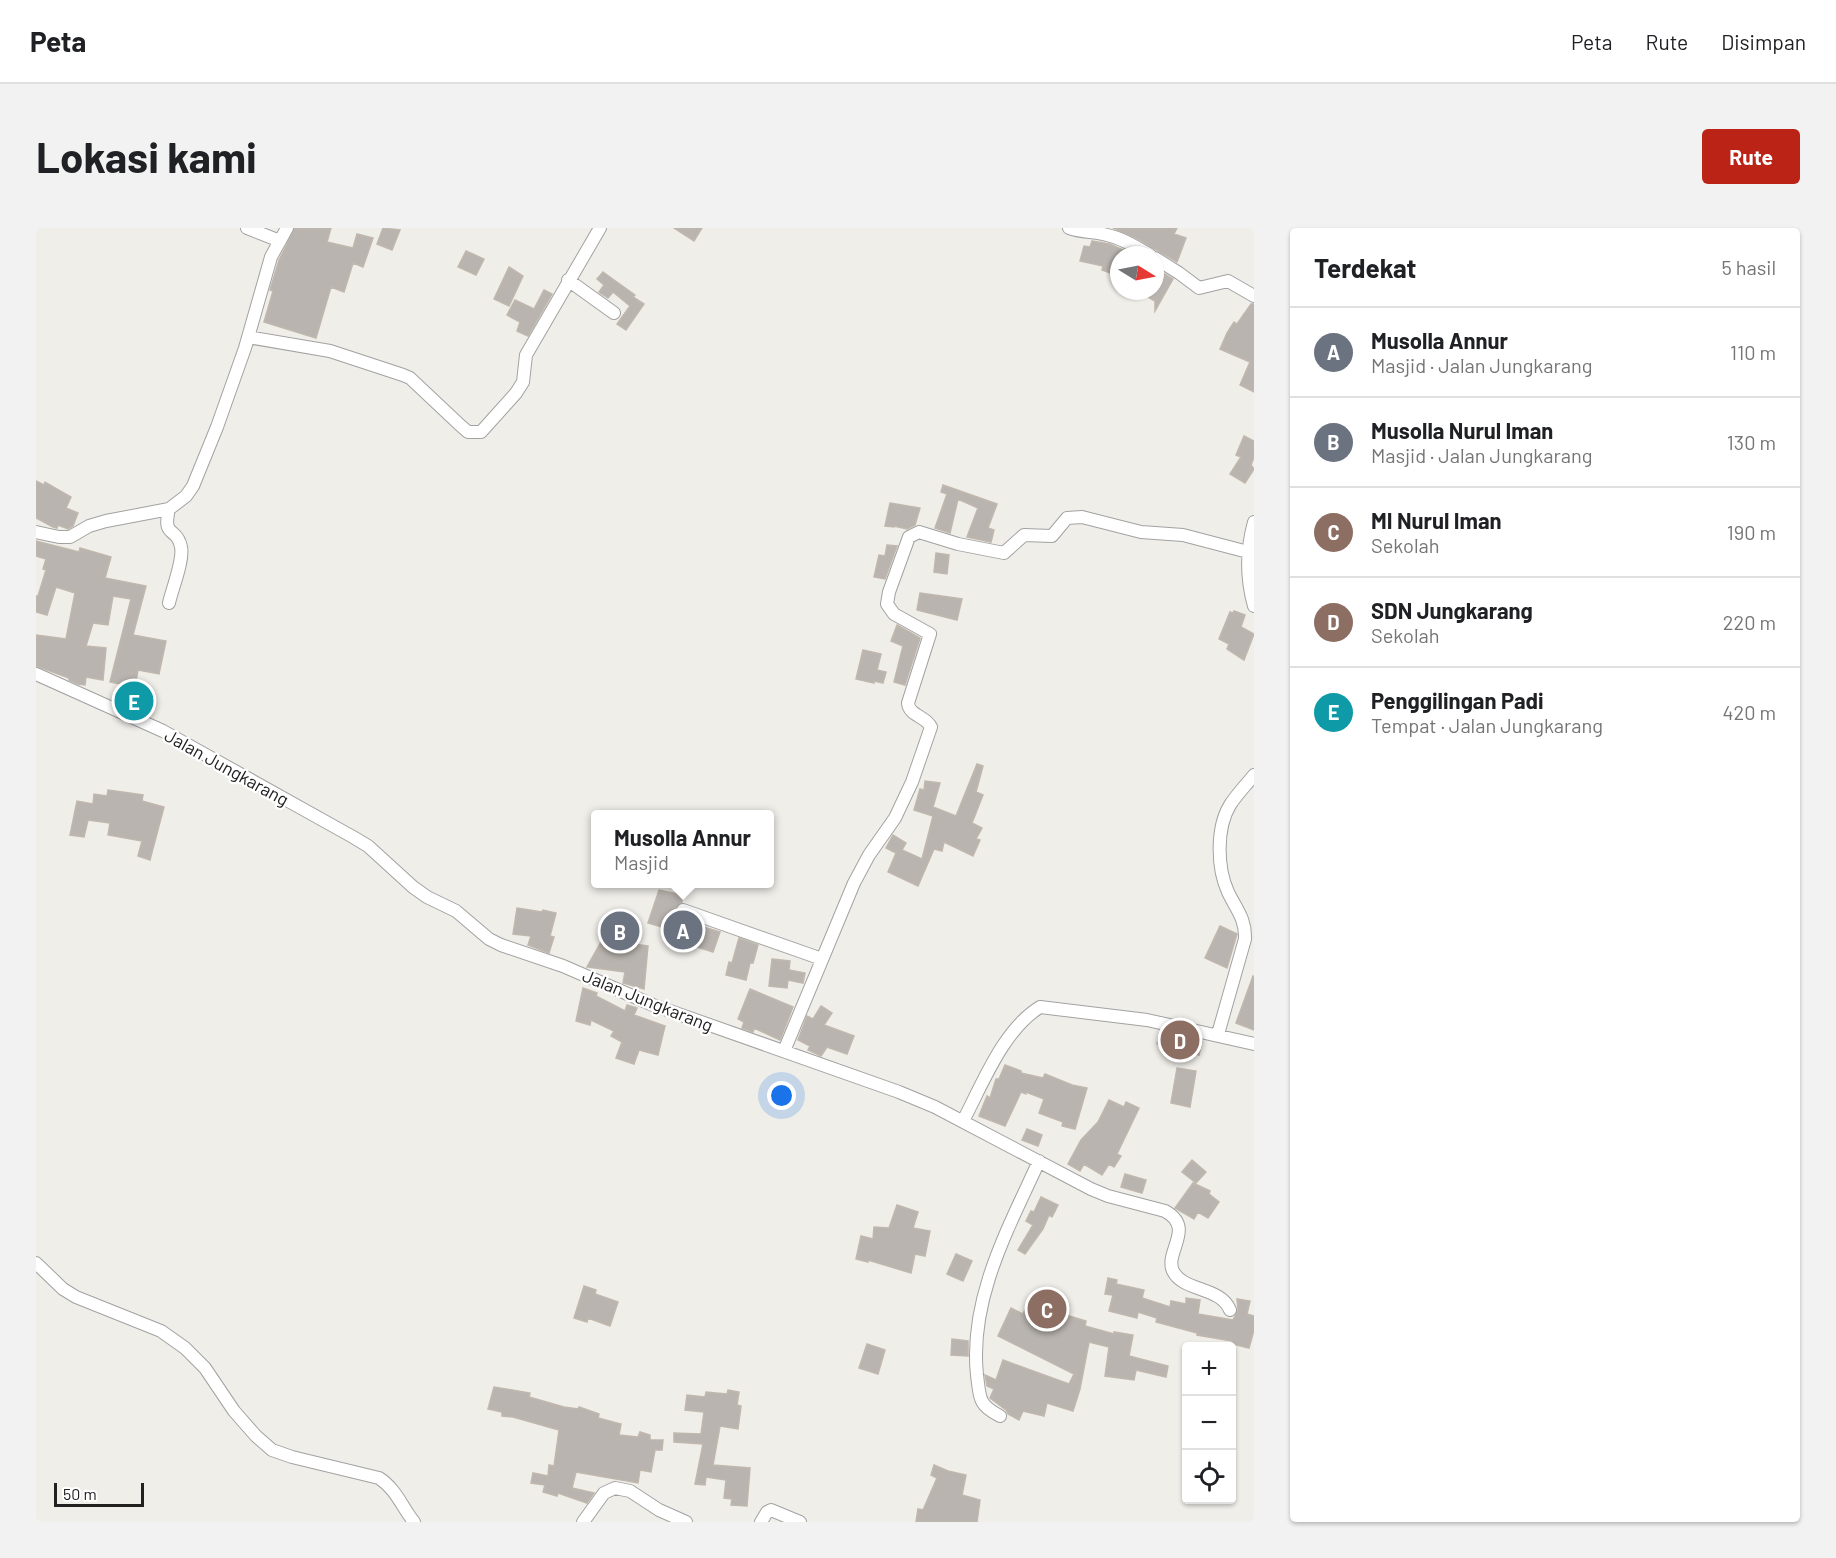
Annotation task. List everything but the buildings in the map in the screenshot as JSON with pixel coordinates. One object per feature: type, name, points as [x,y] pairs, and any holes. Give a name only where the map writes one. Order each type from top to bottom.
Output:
[{"type":"street","points":[[247,228],[280,241]]},
{"type":"street","points":[[36,532],[70,537],[89,526],[106,520],[169,509],[186,496],[193,486],[217,427],[248,337],[271,257],[287,228]]},
{"type":"street","points":[[248,337],[330,351],[403,375],[410,378],[468,432],[481,432],[523,382],[526,355],[600,228]]},
{"type":"street","points":[[1069,228],[1091,234],[1104,234],[1133,246]]},
{"type":"street","points":[[1164,264],[1199,288],[1203,289],[1217,282],[1228,280],[1254,296]]},
{"type":"street","points":[[568,280],[614,313]]},
{"type":"street","points":[[169,509],[167,528],[178,539],[182,549],[169,603]]},
{"type":"street","points":[[784,1051],[854,883],[899,809],[912,782],[931,727],[928,722],[911,711],[908,703],[930,634],[894,614],[887,604],[889,592],[909,537],[919,532],[958,544],[1004,553],[1024,535],[1052,536],[1067,518],[1082,517],[1141,532],[1183,535],[1248,552]]},
{"type":"street","points":[[1254,522],[1246,563],[1254,606]]},
{"type":"street","name":"Jalan Jungkarang","points":[[36,674],[164,731],[353,837],[368,846],[413,887],[456,911],[489,939],[501,945],[563,966],[653,1005],[899,1092],[935,1107],[1108,1196],[1156,1208],[1173,1216],[1179,1237],[1172,1260],[1173,1271],[1181,1280],[1215,1294],[1227,1302],[1230,1310]]},
{"type":"street","points":[[1218,1035],[1245,939],[1246,927],[1222,878],[1220,861],[1222,834],[1230,805],[1254,775]]},
{"type":"street","points":[[683,910],[822,959]]},
{"type":"street","points":[[963,1121],[1005,1043],[1026,1016],[1040,1007],[1147,1020],[1254,1044]]},
{"type":"street","points":[[1000,1416],[982,1404],[980,1397],[976,1362],[977,1327],[984,1293],[1000,1247],[1039,1161]]},
{"type":"street","points":[[36,1263],[63,1289],[76,1297],[161,1331],[185,1348],[205,1368],[234,1411],[272,1450],[379,1478],[387,1483],[414,1522]]},
{"type":"street","points":[[583,1522],[604,1492],[615,1488],[630,1491],[659,1510],[686,1522]]},
{"type":"street","points":[[761,1522],[771,1510],[800,1522]]},
{"type":"place","name":"Penggilingan Padi","points":[[134,701]]},
{"type":"place","name":"Musolla Annur","points":[[683,930]]},
{"type":"place","name":"Musolla Nurul Iman","points":[[620,931]]},
{"type":"place","name":"SDN Jungkarang","points":[[1180,1040]]},
{"type":"place","name":"MI Nurul Iman","points":[[1047,1309]]}]
